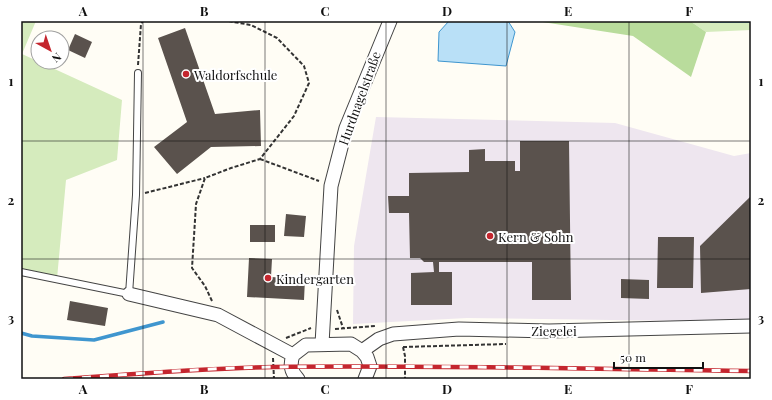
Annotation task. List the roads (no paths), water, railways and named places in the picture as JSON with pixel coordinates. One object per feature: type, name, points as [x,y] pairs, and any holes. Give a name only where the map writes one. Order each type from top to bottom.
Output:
[{"type":"street","name":"Hurdnagelstraße","points":[[322,344],[331,186],[346,128],[390,21]]},
{"type":"street","points":[[129,294],[218,315],[275,344],[293,355]]},
{"type":"street","name":"Ziegelei","points":[[362,352],[379,338],[393,334],[459,329],[548,331],[751,326]]},
{"type":"street","points":[[298,379],[293,375],[291,367],[293,355],[306,345],[351,344],[367,357],[370,366],[365,379]]},
{"type":"lane","points":[[21,272],[129,294],[136,195],[138,73]]},
{"type":"water","points":[[449,21],[508,21],[515,32],[506,66],[438,61],[439,32]]},
{"type":"waterway","points":[[711,21],[749,21]]},
{"type":"waterway","points":[[21,333],[32,336],[94,340],[163,322]]},
{"type":"railway","points":[[64,379],[195,370],[274,367],[453,367],[751,371]]},
{"type":"place","name":"Waldorfschule","points":[[186,74]]},
{"type":"place","name":"Kern & Sohn","points":[[490,236]]},
{"type":"place","name":"Kindergarten","points":[[268,278]]}]
